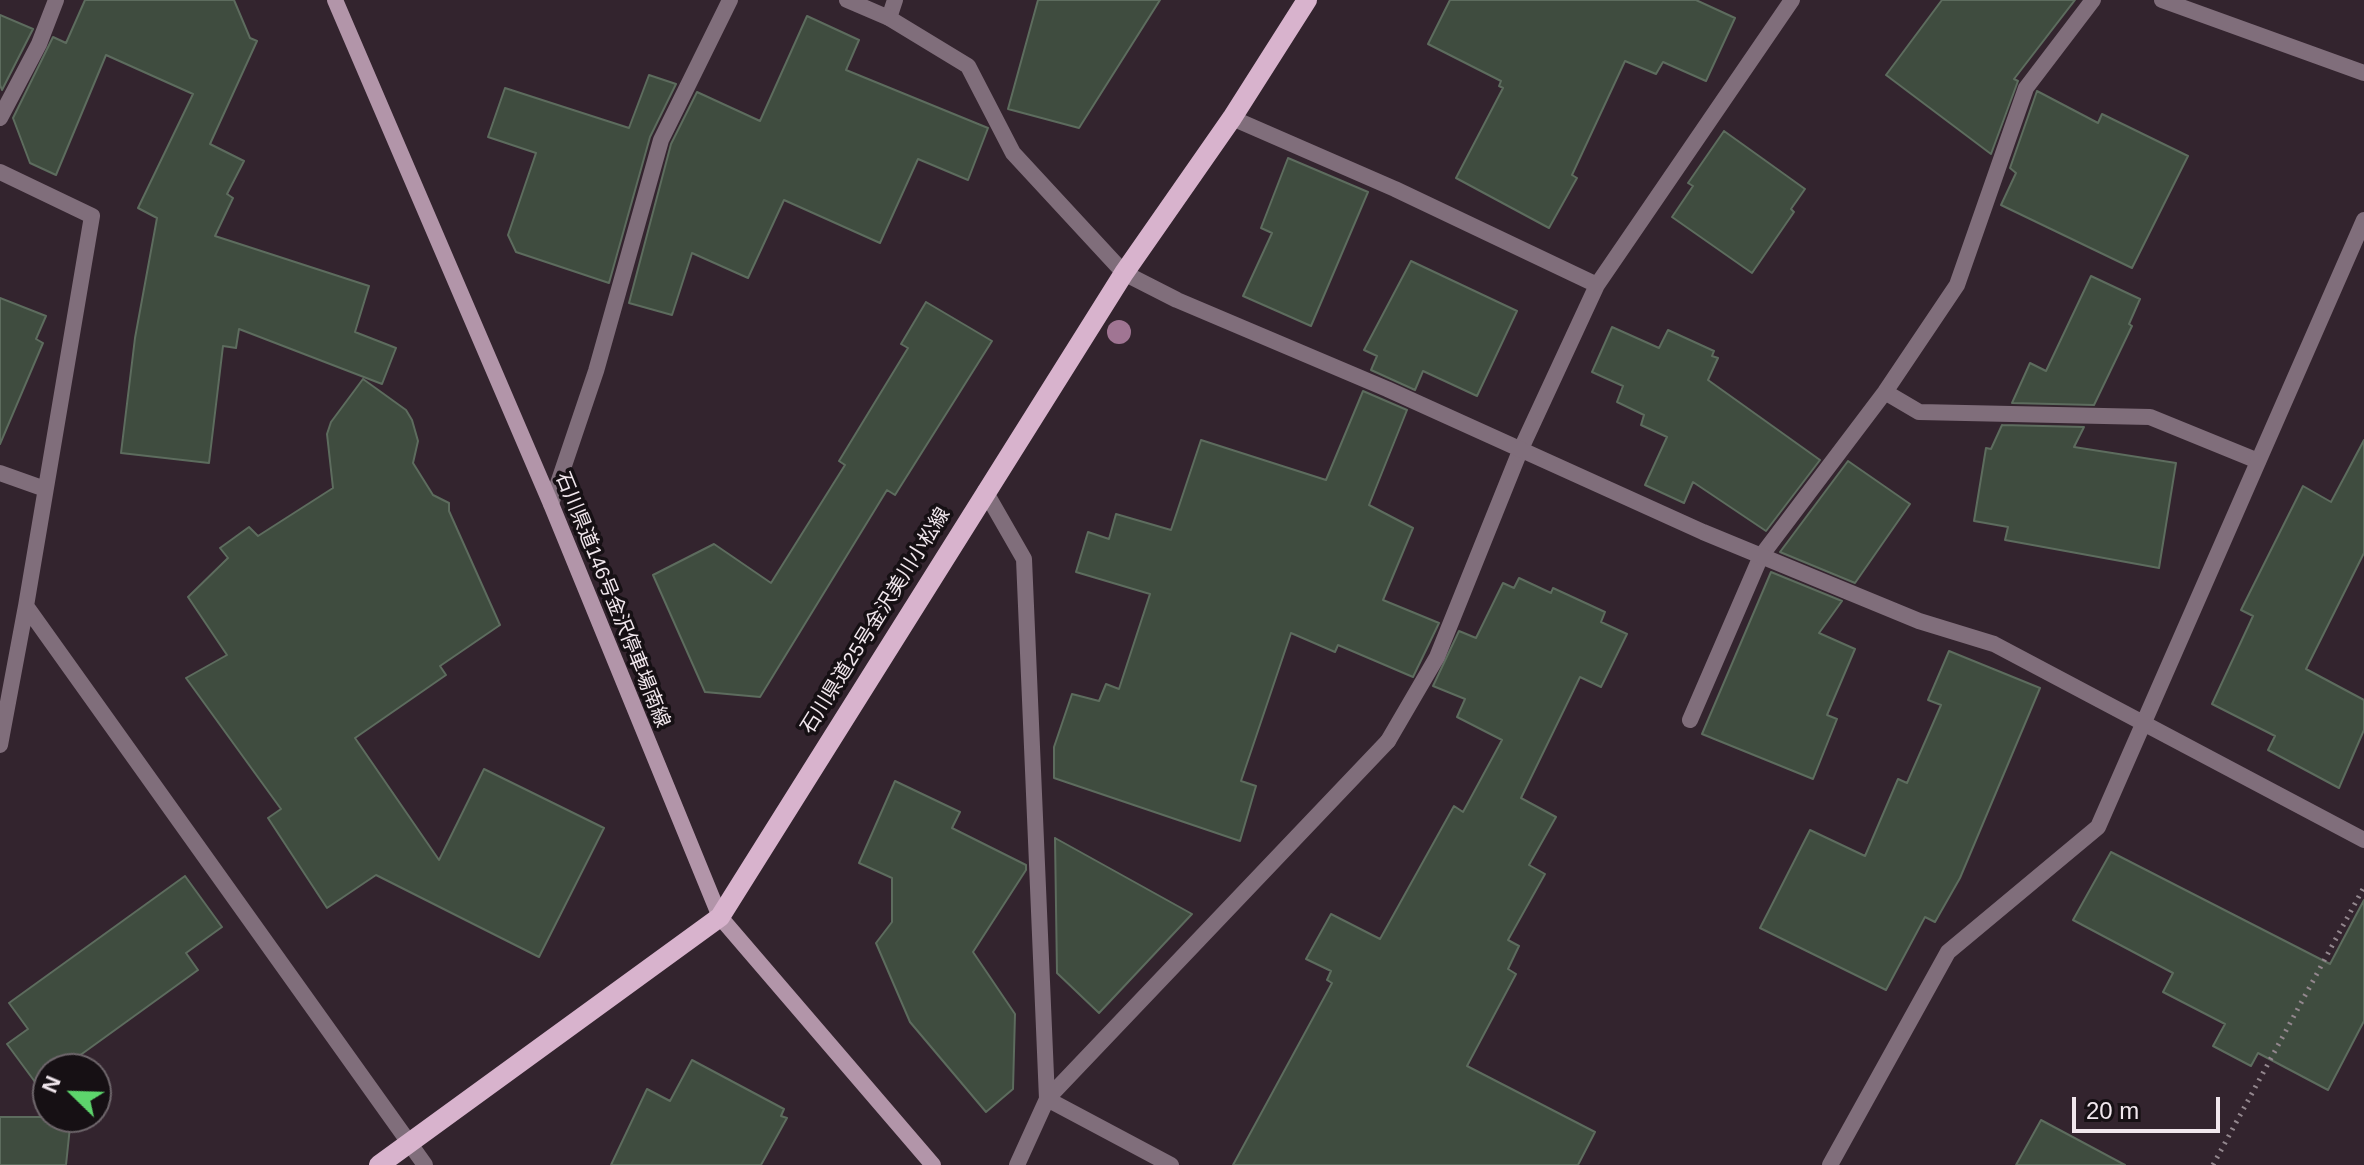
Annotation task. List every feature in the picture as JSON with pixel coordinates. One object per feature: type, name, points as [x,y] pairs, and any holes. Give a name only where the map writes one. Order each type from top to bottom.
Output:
[{"type":"main road","name":"石川県道146号金沢停車場南線","points":[[335,0],[551,504],[720,917],[933,1165]]},
{"type":"main road","name":"石川県道25号金沢美川小松線","points":[[379,1165],[720,917],[1124,273],[1232,118],[1307,0]]},
{"type":"street","points":[[0,118],[39,44],[56,0]]},
{"type":"street","points":[[551,504],[596,371],[661,140],[730,0]]},
{"type":"street","points":[[847,0],[889,18],[968,66],[1013,153],[1124,273],[1761,556],[1919,621],[1994,644],[2364,840]]},
{"type":"street","points":[[889,18],[895,0]]},
{"type":"street","points":[[1017,1165],[1047,1099],[1388,741],[1437,657],[1520,451],[1597,285],[1792,0]]},
{"type":"street","points":[[1690,720],[1761,556],[1885,392],[1957,285],[2026,88],[2093,0]]},
{"type":"street","points":[[2162,0],[2364,73]]},
{"type":"street","points":[[1232,118],[1395,189],[1597,285]]},
{"type":"street","points":[[0,172],[92,216],[0,745]]},
{"type":"street","points":[[1830,1165],[1948,952],[2098,827],[2364,220]]},
{"type":"street","points":[[1885,392],[1919,412],[2150,417],[2258,461]]},
{"type":"street","points":[[0,473],[45,489]]},
{"type":"street","points":[[985,491],[1024,559],[1047,1099]]},
{"type":"street","points":[[26,606],[425,1165]]},
{"type":"street","points":[[1047,1099],[1171,1165]]},
{"type":"path","points":[[2213,1165],[2364,887]]},
{"type":"building","points":[[85,0],[234,0],[250,38],[257,41],[210,144],[244,161],[227,194],[233,198],[215,236],[369,286],[355,332],[396,348],[382,384],[239,329],[236,348],[223,346],[209,463],[121,453],[135,338],[157,218],[138,208],[193,94],[106,55],[56,175],[30,163],[13,118],[53,37],[66,43]]},
{"type":"building","points":[[1038,0],[1160,0],[1079,128],[1008,109]]},
{"type":"building","points":[[1450,0],[1696,0],[1735,18],[1706,81],[1663,62],[1656,74],[1625,61],[1572,175],[1577,178],[1549,228],[1456,178],[1503,88],[1499,86],[1501,81],[1428,44]]},
{"type":"building","points":[[1942,0],[2075,0],[2014,79],[2018,81],[1991,154],[1886,75]]},
{"type":"building","points":[[0,15],[33,29],[2,90],[0,85]]},
{"type":"building","points":[[807,16],[859,40],[846,70],[988,128],[968,180],[918,159],[880,243],[784,200],[748,278],[692,253],[672,315],[629,303],[671,144],[697,92],[760,121]]},
{"type":"building","points":[[649,75],[676,84],[650,137],[609,283],[516,252],[508,235],[536,153],[488,137],[505,88],[629,128]]},
{"type":"building","points":[[2037,91],[2098,123],[2102,114],[2188,156],[2132,268],[2001,205],[2016,173],[2010,168]]},
{"type":"building","points":[[1724,131],[1805,189],[1791,209],[1794,212],[1752,273],[1672,217],[1693,186],[1688,183]]},
{"type":"building","points":[[1288,158],[1368,192],[1311,326],[1243,296],[1272,233],[1261,228]]},
{"type":"building","points":[[1411,261],[1517,311],[1477,396],[1423,371],[1415,390],[1371,370],[1377,356],[1364,350]]},
{"type":"building","points":[[2091,276],[2140,299],[2129,324],[2132,326],[2094,405],[2012,403],[2030,363],[2046,371]]},
{"type":"building","points":[[0,298],[46,316],[36,339],[43,343],[0,444]]},
{"type":"building","points":[[926,302],[992,341],[895,495],[887,490],[760,697],[705,692],[653,575],[714,544],[771,583],[845,465],[839,461],[908,348],[901,344]]},
{"type":"building","points":[[1612,327],[1659,348],[1668,330],[1714,351],[1712,356],[1718,358],[1708,380],[1820,460],[1766,531],[1693,482],[1684,503],[1645,485],[1667,437],[1641,425],[1644,415],[1617,402],[1623,386],[1592,372]]},
{"type":"building","points":[[363,379],[406,410],[412,420],[418,441],[413,463],[433,495],[449,503],[449,511],[500,625],[440,666],[446,675],[355,738],[439,860],[484,769],[604,828],[539,957],[376,875],[327,908],[268,818],[281,809],[186,678],[227,655],[188,597],[228,558],[220,548],[249,527],[258,536],[333,488],[327,434],[331,422]]},
{"type":"building","points":[[1363,391],[1407,410],[1369,505],[1413,528],[1383,600],[1439,623],[1413,677],[1338,645],[1335,652],[1291,633],[1241,781],[1256,786],[1240,841],[1054,778],[1054,747],[1072,694],[1099,701],[1106,684],[1119,689],[1150,594],[1076,572],[1088,532],[1109,539],[1116,514],[1171,530],[1201,440],[1326,480]]},
{"type":"building","points":[[2002,425],[2084,427],[2074,447],[2176,463],[2159,568],[2005,540],[2008,527],[1974,521],[1986,448],[1991,449]]},
{"type":"building","points":[[2364,440],[2364,553],[2306,669],[2364,700],[2364,730],[2339,788],[2268,750],[2275,736],[2212,704],[2253,616],[2241,610],[2303,486],[2331,502]]},
{"type":"building","points":[[1848,461],[1910,504],[1855,583],[1780,552]]},
{"type":"building","points":[[1771,572],[1842,601],[1819,633],[1855,649],[1827,715],[1837,719],[1813,779],[1702,734]]},
{"type":"building","points":[[1519,578],[1551,593],[1553,588],[1605,612],[1601,622],[1627,634],[1601,687],[1580,677],[1521,798],[1556,817],[1529,865],[1545,874],[1508,940],[1519,946],[1508,969],[1516,974],[1467,1066],[1595,1132],[1578,1165],[1233,1165],[1332,983],[1327,980],[1331,971],[1306,959],[1331,914],[1380,939],[1454,806],[1463,812],[1502,740],[1457,717],[1465,699],[1433,686],[1459,631],[1476,638],[1503,583],[1514,588]]},
{"type":"building","points":[[1949,651],[2040,688],[1960,878],[1935,922],[1925,917],[1886,990],[1760,928],[1810,830],[1865,856],[1898,779],[1907,783],[1941,705],[1928,700]]},
{"type":"building","points":[[895,781],[960,812],[952,828],[1026,865],[1026,870],[973,952],[1015,1014],[1013,1089],[986,1112],[910,1022],[876,943],[892,922],[892,878],[859,863]]},
{"type":"building","points":[[1055,838],[1192,914],[1099,1013],[1057,973]]},
{"type":"building","points":[[2111,852],[2330,964],[2364,900],[2364,1021],[2328,1090],[2258,1053],[2251,1066],[2213,1046],[2225,1024],[2163,992],[2173,973],[2073,920]]},
{"type":"building","points":[[185,876],[222,927],[186,953],[198,970],[83,1053],[32,1053],[32,1078],[7,1044],[28,1029],[9,1003]]},
{"type":"building","points":[[692,1060],[784,1109],[781,1116],[787,1118],[761,1165],[611,1165],[647,1089],[670,1101]]},
{"type":"building","points":[[0,1117],[32,1117],[32,1133],[69,1133],[66,1165],[0,1165]]},
{"type":"building","points":[[2041,1120],[2125,1165],[2016,1165]]}]
